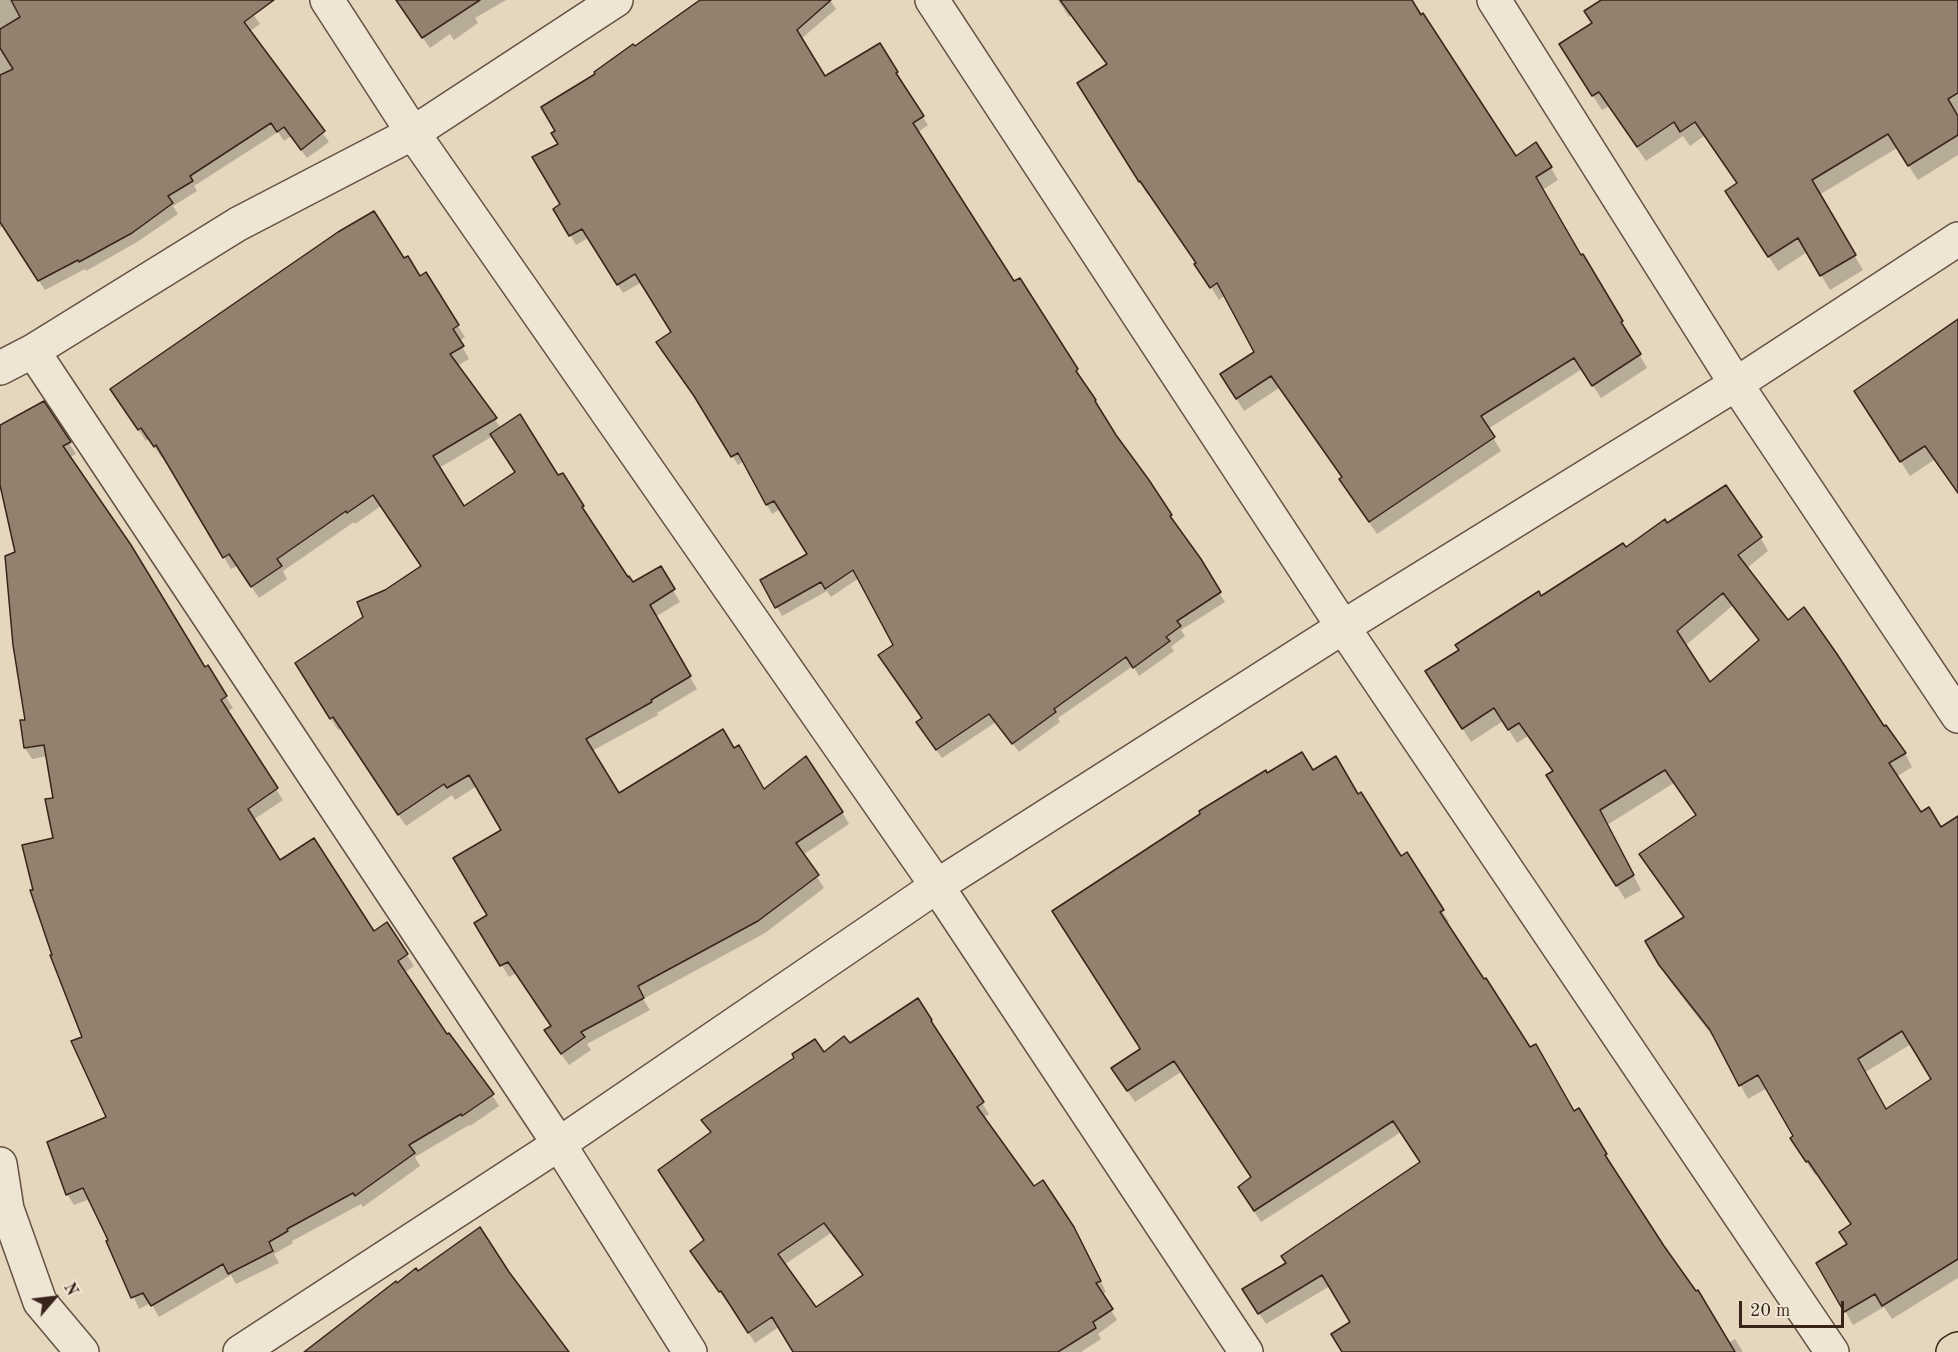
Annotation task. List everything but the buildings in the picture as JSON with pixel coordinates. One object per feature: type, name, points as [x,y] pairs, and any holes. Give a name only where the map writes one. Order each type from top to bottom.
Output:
[{"type":"main road","points":[[1953,1352],[1958,1349]]},
{"type":"street","points":[[327,0],[413,133],[937,886],[1246,1352]]},
{"type":"street","points":[[0,368],[33,351],[238,224],[413,133],[616,0]]},
{"type":"street","points":[[932,0],[1343,627],[1832,1352]]},
{"type":"street","points":[[1494,0],[1737,384],[1958,716]]},
{"type":"street","points":[[240,1352],[559,1144],[937,886],[1343,627],[1737,384],[1958,239]]},
{"type":"street","points":[[33,351],[559,1144],[690,1352]]},
{"type":"street","points":[[0,1164],[7,1209],[40,1302],[82,1352]]}]
